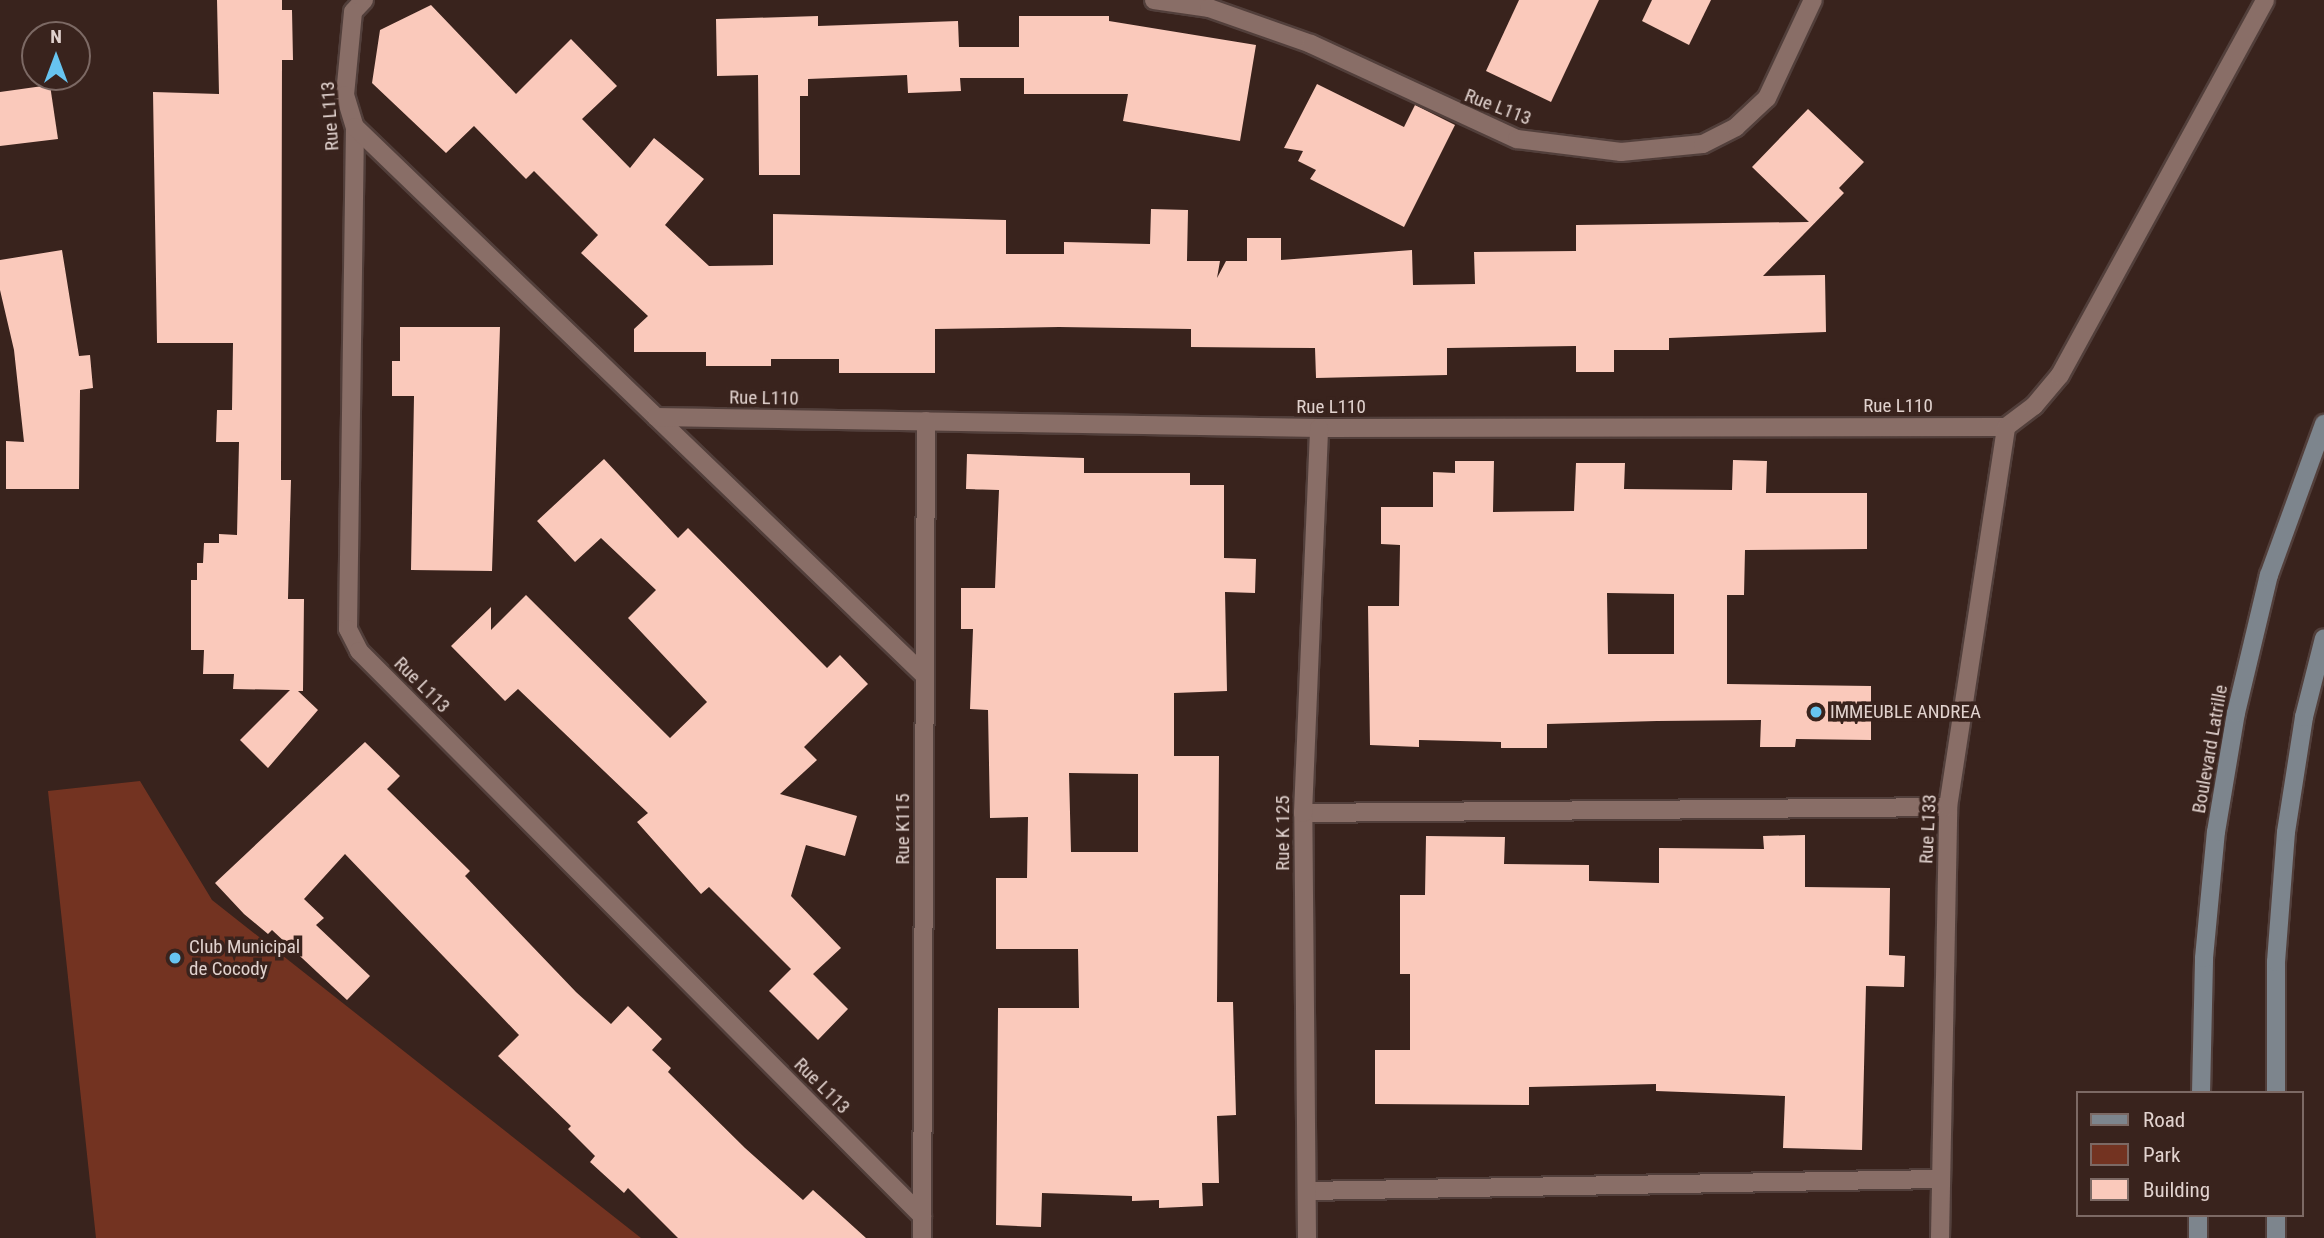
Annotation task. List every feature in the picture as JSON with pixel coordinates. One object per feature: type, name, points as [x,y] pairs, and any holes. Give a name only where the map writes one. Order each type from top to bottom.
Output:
[{"type":"main road","name":"Boulevard Latrille","points":[[2201,1091],[2205,946],[2216,832],[2236,713],[2269,575],[2324,424]]},
{"type":"main road","points":[[2276,1091],[2276,962],[2286,832],[2305,717],[2324,638]]},
{"type":"main road","points":[[2198,1238],[2199,1217]]},
{"type":"main road","points":[[2276,1217],[2276,1238]]},
{"type":"street","name":"Rue L113","points":[[364,0],[353,12],[345,95],[355,127],[348,629],[359,651],[922,1216]]},
{"type":"street","name":"Rue L113","points":[[1154,0],[1209,8],[1311,44],[1517,139],[1621,152],[1703,144],[1736,127],[1767,98],[1813,0]]},
{"type":"street","points":[[2006,427],[2034,406],[2060,375],[2265,0]]},
{"type":"street","points":[[355,127],[924,675]]},
{"type":"street","name":"Rue L110","points":[[656,417],[1320,428],[2006,427]]},
{"type":"street","name":"Rue K115","points":[[922,1238],[926,421]]},
{"type":"street","name":"Rue L133","points":[[1940,1238],[1948,807],[2006,427]]},
{"type":"street","name":"Rue K 125","points":[[1307,1238],[1303,813],[1320,428]]},
{"type":"street","points":[[1303,813],[1948,807]]},
{"type":"street","points":[[1307,1191],[1940,1179]]},
{"type":"green space","name":"Club Municipal de Cocody","points":[[140,781],[212,900],[641,1238],[96,1238],[48,791]]},
{"type":"building","points":[[217,0],[282,0],[282,10],[292,10],[293,60],[282,60],[281,480],[291,480],[288,599],[304,599],[303,691],[298,691],[318,710],[268,768],[240,740],[290,690],[233,689],[234,674],[203,674],[204,650],[191,650],[191,580],[197,580],[197,563],[203,563],[204,543],[219,543],[219,534],[237,535],[239,442],[216,442],[217,410],[232,410],[233,343],[157,343],[153,92],[219,94]]},
{"type":"building","points":[[1519,0],[1599,0],[1551,102],[1486,71]]},
{"type":"building","points":[[1652,0],[1711,0],[1689,45],[1642,21]]},
{"type":"building","points":[[431,5],[516,94],[571,39],[617,86],[582,119],[630,168],[654,138],[704,179],[665,225],[709,266],[773,265],[773,214],[1006,220],[1006,254],[1064,254],[1064,242],[1150,244],[1151,209],[1188,210],[1187,261],[1220,261],[1217,278],[1226,261],[1247,261],[1247,238],[1281,238],[1281,260],[1412,250],[1413,285],[1475,284],[1474,252],[1576,251],[1576,225],[1809,222],[1752,167],[1808,109],[1864,162],[1839,188],[1844,193],[1763,276],[1825,275],[1826,332],[1669,338],[1669,350],[1614,350],[1614,372],[1576,372],[1576,346],[1447,348],[1447,375],[1316,378],[1315,348],[1191,347],[1191,329],[1059,327],[935,329],[935,373],[839,373],[839,359],[771,359],[771,366],[706,366],[706,352],[634,352],[634,329],[648,316],[581,253],[598,235],[534,171],[526,179],[474,126],[446,153],[372,83],[380,30]]},
{"type":"building","points":[[818,16],[818,26],[958,21],[959,47],[1019,47],[1019,16],[1109,16],[1109,21],[1256,45],[1240,141],[1123,121],[1128,94],[1024,94],[1024,78],[960,78],[961,91],[908,93],[907,75],[808,79],[808,96],[800,96],[800,175],[759,175],[758,75],[717,76],[716,19]]},
{"type":"building","points":[[1317,84],[1404,127],[1415,105],[1455,125],[1404,227],[1310,179],[1316,170],[1298,161],[1303,151],[1284,148]]},
{"type":"building","points":[[21,89],[51,91],[58,139],[0,146],[0,92]]},
{"type":"building","points":[[62,250],[79,356],[90,355],[93,388],[80,390],[79,489],[6,489],[6,441],[24,442],[14,350],[0,290],[0,260]]},
{"type":"building","points":[[400,327],[500,327],[492,571],[411,570],[414,396],[392,396],[392,361],[400,361]]},
{"type":"building","points":[[967,454],[1084,458],[1084,473],[1190,473],[1190,485],[1224,485],[1224,558],[1256,559],[1255,593],[1225,592],[1227,691],[1174,693],[1174,756],[1219,756],[1217,1002],[1233,1002],[1236,1115],[1217,1116],[1219,1183],[1202,1183],[1203,1206],[1159,1208],[1159,1200],[1132,1201],[1132,1196],[1042,1193],[1041,1227],[996,1225],[998,1008],[1079,1008],[1078,949],[996,949],[996,878],[1027,878],[1028,817],[990,818],[988,710],[970,709],[973,629],[961,629],[961,588],[995,588],[999,490],[966,489]],"holes":[[[1069,773],[1138,774],[1138,852],[1071,852]]]},
{"type":"building","points":[[604,459],[678,538],[688,528],[827,668],[840,655],[868,684],[804,747],[817,760],[780,794],[857,816],[845,856],[806,845],[791,896],[841,948],[813,974],[848,1009],[818,1040],[769,991],[791,969],[709,887],[701,894],[637,822],[648,813],[518,689],[505,701],[451,646],[491,607],[491,630],[526,595],[670,738],[707,702],[628,618],[656,590],[601,538],[575,562],[537,521]]},
{"type":"building","points":[[1733,460],[1767,461],[1766,493],[1867,493],[1867,549],[1745,550],[1744,595],[1727,595],[1727,684],[1871,686],[1871,740],[1796,739],[1795,747],[1760,747],[1761,720],[1657,721],[1547,724],[1547,748],[1501,748],[1501,742],[1419,740],[1419,747],[1370,745],[1368,606],[1399,606],[1400,545],[1381,544],[1381,507],[1433,507],[1433,472],[1455,473],[1455,461],[1494,461],[1493,512],[1574,511],[1576,463],[1625,463],[1624,489],[1732,490]],"holes":[[[1607,593],[1674,594],[1674,654],[1608,654]]]},
{"type":"building","points":[[365,742],[400,776],[387,789],[470,871],[465,876],[576,992],[611,1024],[628,1006],[662,1039],[652,1050],[671,1068],[668,1072],[745,1148],[803,1200],[813,1190],[866,1238],[678,1238],[628,1188],[624,1193],[590,1162],[595,1156],[568,1129],[571,1126],[498,1056],[519,1035],[345,854],[304,899],[324,918],[316,925],[370,976],[347,1000],[272,930],[268,934],[244,914],[215,883]]},
{"type":"building","points":[[1805,835],[1805,887],[1890,888],[1889,955],[1905,956],[1904,987],[1866,986],[1862,1150],[1783,1148],[1785,1096],[1656,1091],[1656,1084],[1529,1087],[1529,1105],[1375,1104],[1375,1050],[1410,1050],[1410,974],[1400,974],[1400,895],[1425,895],[1426,836],[1505,837],[1504,864],[1589,865],[1589,881],[1659,883],[1659,848],[1764,849],[1763,836]]},
{"type":"place","name":"IMMEUBLE ANDREA","points":[[1816,712]]},
{"type":"place","name":"Club Municipal de Cocody","points":[[175,958]]}]
